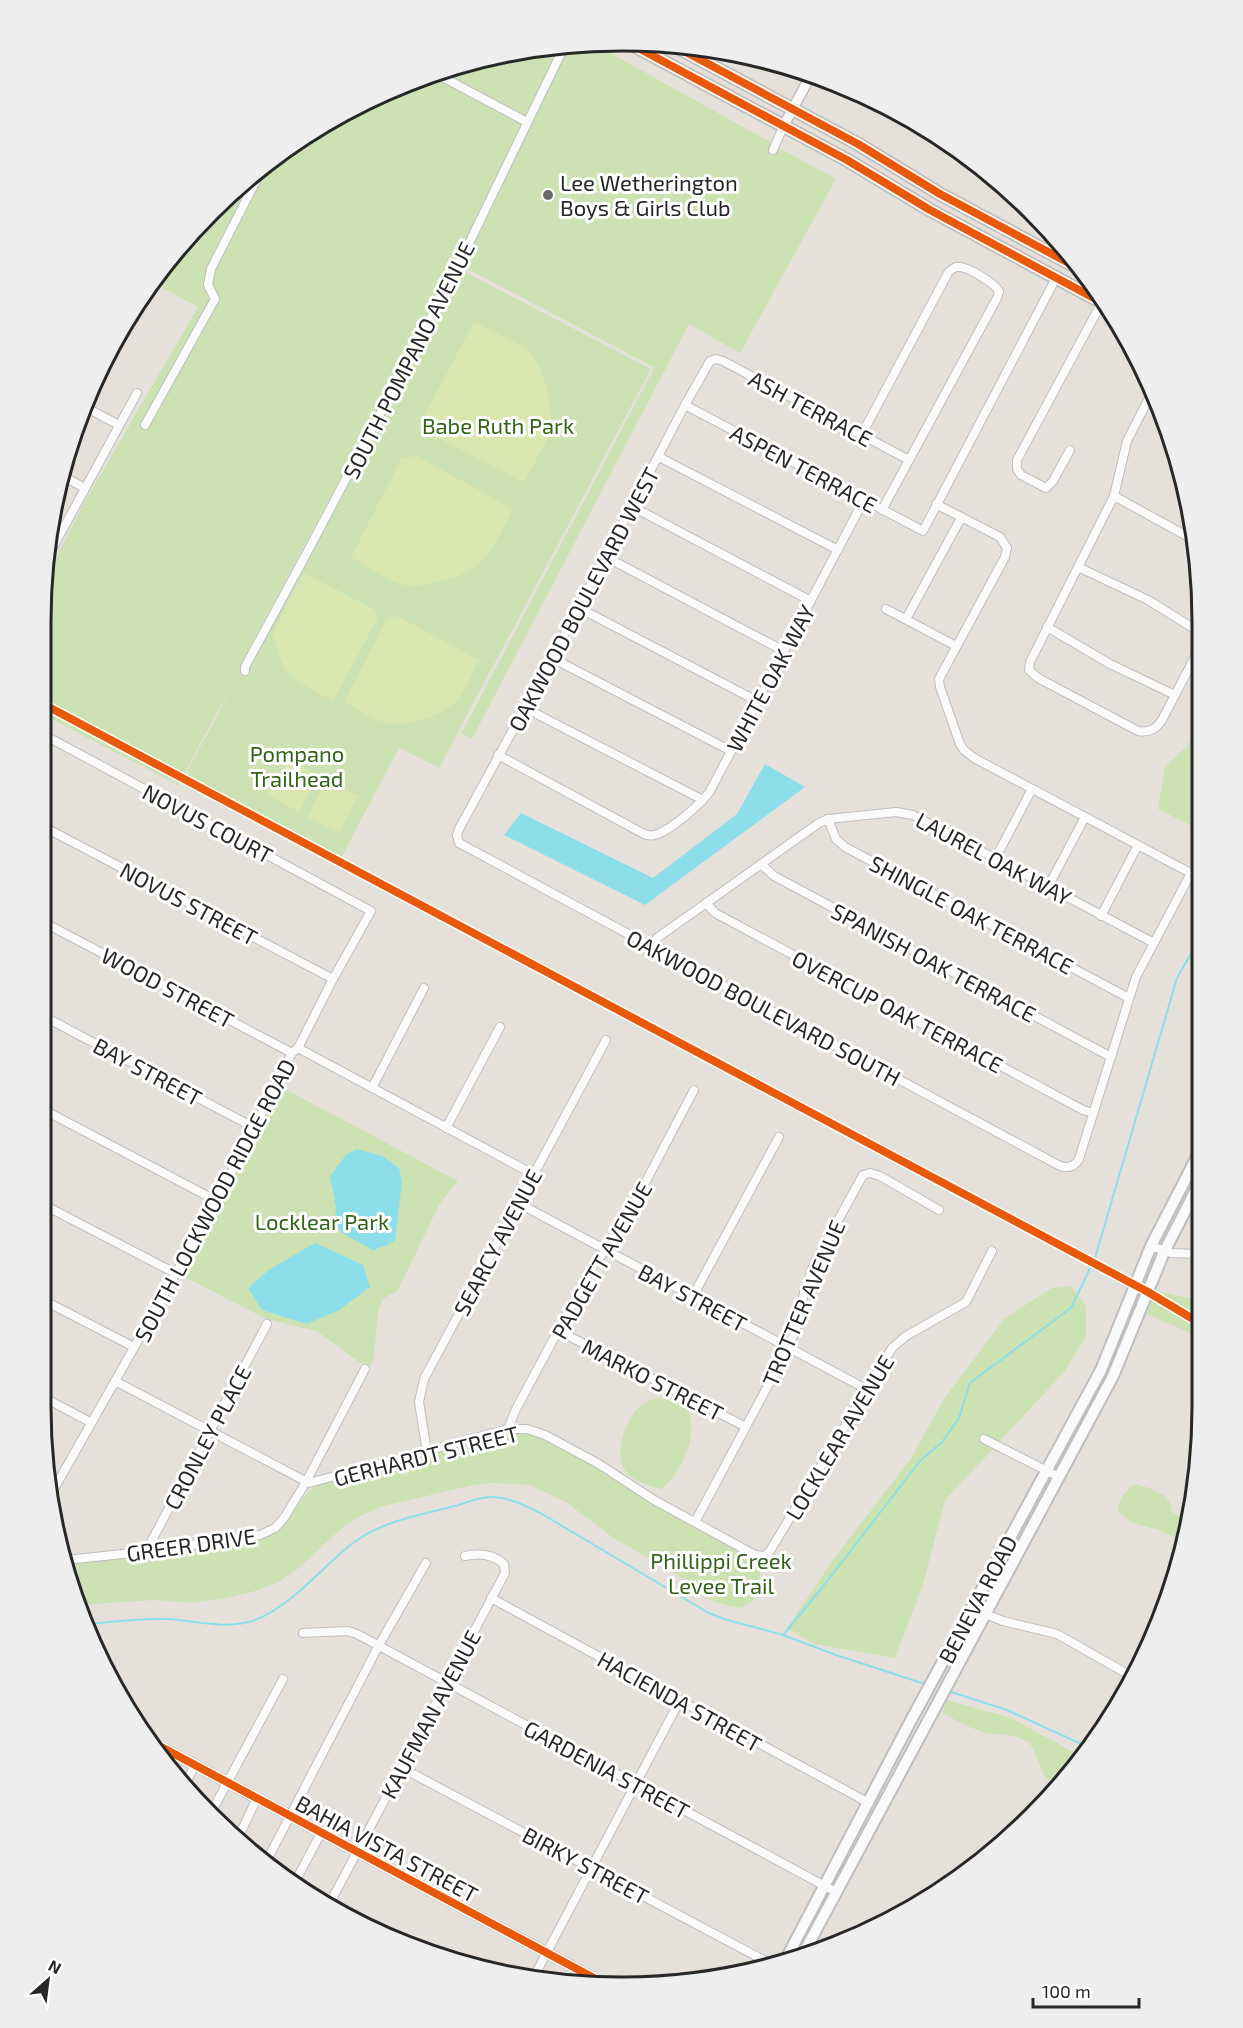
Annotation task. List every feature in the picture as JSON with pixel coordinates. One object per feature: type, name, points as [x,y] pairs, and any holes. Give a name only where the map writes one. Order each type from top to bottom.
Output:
[{"type":"main road","points":[[645,52],[784,125],[930,210],[1089,296]]},
{"type":"main road","points":[[704,57],[858,144],[940,194],[1062,259]]},
{"type":"main road","name":"BENEVA ROAD","points":[[789,1952],[1101,1370],[1151,1246],[1192,1167]]},
{"type":"main road","name":"BENEVA ROAD","points":[[807,1946],[1113,1376],[1164,1251],[1192,1197]]},
{"type":"street","name":"SOUTH POMPANO AVENUE","points":[[245,671],[245,667],[457,268],[560,55]]},
{"type":"street","points":[[446,79],[527,122]]},
{"type":"street","points":[[773,150],[807,82]]},
{"type":"street","points":[[145,425],[215,299],[208,285],[210,269],[253,186]]},
{"type":"street","points":[[862,434],[948,273],[960,267],[994,284],[999,293],[996,301],[882,510]]},
{"type":"street","points":[[1056,278],[936,504],[999,537],[1007,548],[1005,557],[940,675],[939,683],[962,747],[974,758],[1191,873],[1136,978],[1093,1113]]},
{"type":"street","points":[[1070,450],[1053,481],[1046,488],[1021,475],[1016,465],[1099,310]]},
{"type":"street","name":"ASH TERRACE","points":[[713,359],[723,361],[909,460]]},
{"type":"street","name":"OAKWOOD BOULEVARD WEST","points":[[458,841],[459,829],[498,755],[579,608],[706,366],[713,359]]},
{"type":"street","points":[[58,537],[136,393]]},
{"type":"street","points":[[1148,400],[1127,441],[1114,496],[1047,627],[1029,666],[1030,672],[1138,731],[1148,732],[1158,726],[1192,662]]},
{"type":"street","name":"ASPEN TERRACE","points":[[685,405],[923,531],[936,504]]},
{"type":"street","points":[[91,410],[119,425]]},
{"type":"street","points":[[659,457],[838,550]]},
{"type":"street","points":[[69,480],[85,488]]},
{"type":"street","points":[[1114,496],[1185,535]]},
{"type":"street","name":"WHITE OAK WAY","points":[[498,755],[644,834],[653,836],[661,833],[703,800],[864,500]]},
{"type":"street","points":[[633,507],[811,601]]},
{"type":"street","points":[[906,619],[961,518]]},
{"type":"street","points":[[606,557],[784,651]]},
{"type":"street","points":[[1078,567],[1148,600],[1192,627]]},
{"type":"street","points":[[579,608],[758,701]]},
{"type":"street","points":[[886,609],[956,646]]},
{"type":"street","points":[[1047,627],[1110,664],[1175,694]]},
{"type":"street","points":[[552,658],[731,751]]},
{"type":"street","points":[[525,708],[703,800]]},
{"type":"street","name":"NOVUS COURT","points":[[51,739],[371,911]]},
{"type":"street","points":[[995,859],[1032,789]]},
{"type":"street","name":"LAUREL OAK WAY","points":[[652,948],[657,938],[816,825],[828,819],[896,812],[909,813],[1154,943]]},
{"type":"street","points":[[1048,886],[1085,817]]},
{"type":"street","name":"SHINGLE OAK TERRACE","points":[[828,819],[836,839],[845,847],[1129,998]]},
{"type":"street","name":"NOVUS STREET","points":[[51,831],[333,979]]},
{"type":"street","name":"OAKWOOD BOULEVARD SOUTH","points":[[458,841],[462,846],[1060,1166],[1067,1168],[1079,1159],[1093,1113]]},
{"type":"street","points":[[1101,915],[1138,845]]},
{"type":"street","name":"SPANISH OAK TERRACE","points":[[761,864],[770,874],[784,882],[1111,1057]]},
{"type":"street","name":"OVERCUP OAK TERRACE","points":[[706,903],[715,913],[1083,1110],[1093,1113]]},
{"type":"street","name":"SOUTH LOCKWOOD RIDGE ROAD","points":[[56,1484],[217,1201],[253,1127],[371,911]]},
{"type":"street","name":"WOOD STREET","points":[[51,926],[372,1088],[533,1174]]},
{"type":"street","points":[[372,1088],[424,988]]},
{"type":"street","name":"BAY STREET","points":[[51,1020],[253,1127]]},
{"type":"street","points":[[446,1128],[500,1028]]},
{"type":"street","name":"SEARCY AVENUE","points":[[427,1452],[419,1407],[422,1384],[606,1040]]},
{"type":"street","name":"PADGETT AVENUE","points":[[508,1430],[516,1409],[595,1262],[614,1242],[694,1090]]},
{"type":"street","points":[[51,1114],[217,1201]]},
{"type":"street","points":[[693,1296],[779,1137]]},
{"type":"street","name":"TROTTER AVENUE","points":[[695,1522],[788,1348],[798,1324],[804,1292],[814,1264],[860,1179],[866,1173],[875,1174],[939,1210]]},
{"type":"street","name":"BAY STREET","points":[[518,1203],[868,1390]]},
{"type":"street","points":[[51,1209],[175,1274]]},
{"type":"street","points":[[1151,1246],[1172,1253],[1192,1254]]},
{"type":"street","name":"LOCKLEAR AVENUE","points":[[765,1556],[896,1343],[946,1311],[966,1302],[992,1251]]},
{"type":"street","points":[[51,1304],[134,1347]]},
{"type":"street","name":"CRONLEY PLACE","points":[[151,1551],[151,1542],[267,1324]]},
{"type":"street","name":"MARKO STREET","points":[[559,1331],[746,1427]]},
{"type":"street","name":"GREER DRIVE","points":[[72,1559],[151,1551],[271,1532],[284,1518],[306,1482],[365,1369]]},
{"type":"street","name":"GERHARDT STREET","points":[[115,1381],[306,1482],[320,1481],[508,1430],[527,1429],[545,1435],[599,1464],[654,1500],[755,1555],[765,1556]]},
{"type":"street","points":[[51,1402],[90,1422]]},
{"type":"street","points":[[984,1439],[1059,1477]]},
{"type":"street","name":"KAUFMAN AVENUE","points":[[332,1899],[505,1573],[504,1564],[498,1559],[484,1555],[465,1556]]},
{"type":"street","points":[[270,1855],[379,1645],[426,1563]]},
{"type":"street","name":"HACIENDA STREET","points":[[491,1598],[869,1803]]},
{"type":"street","points":[[973,1609],[985,1615],[1057,1634],[1126,1673]]},
{"type":"street","name":"GARDENIA STREET","points":[[303,1633],[348,1631],[379,1645],[836,1892]]},
{"type":"street","points":[[215,1806],[283,1679]]},
{"type":"street","points":[[537,1970],[680,1700]]},
{"type":"street","name":"BAHIA VISTA STREET","points":[[166,1750],[590,1976]]},
{"type":"street","points":[[189,1778],[195,1765]]},
{"type":"street","name":"BIRKY STREET","points":[[402,1768],[762,1959]]},
{"type":"street","points":[[241,1831],[257,1798]]},
{"type":"street","points":[[299,1877],[321,1833]]},
{"type":"green space","points":[[607,51],[772,143],[768,152],[775,155],[778,147],[836,179],[740,353],[689,324],[472,739],[461,734],[654,368],[462,266],[565,54]]},
{"type":"green space","points":[[556,55],[525,116],[452,77],[510,62]]},
{"type":"green space","points":[[440,80],[522,124],[454,266],[244,658],[240,672],[245,667],[457,268],[651,369],[439,768],[399,748],[340,860],[184,777],[232,688],[178,785],[51,719],[51,622],[54,561],[84,503],[198,307],[160,286],[193,245],[247,191],[207,268],[205,285],[210,299],[140,427],[146,430],[211,311],[220,301],[212,284],[214,270],[261,180],[305,147],[369,110]]},
{"type":"green space","name":"Babe Ruth Park","points":[[474,322],[528,349],[547,387],[553,429],[524,482],[426,432],[422,420]]},
{"type":"green space","points":[[417,456],[513,509],[492,548],[477,565],[454,577],[428,584],[408,586],[387,579],[351,557],[402,458]]},
{"type":"green space","points":[[304,573],[374,609],[378,618],[333,701],[297,681],[284,668],[272,635]]},
{"type":"green space","points":[[397,616],[479,660],[462,694],[453,704],[426,718],[395,724],[375,719],[344,702],[387,619]]},
{"type":"green space","points":[[1192,737],[1192,826],[1158,809],[1165,767],[1188,745]]},
{"type":"green space","name":"Pompano Trailhead","points":[[287,759],[318,776],[299,812],[268,795]]},
{"type":"green space","points":[[327,780],[358,796],[339,833],[307,817]]},
{"type":"green space","name":"Locklear Park","points":[[281,1087],[458,1181],[440,1203],[398,1290],[383,1299],[378,1312],[374,1357],[370,1366],[363,1365],[317,1331],[266,1319],[179,1274]]},
{"type":"green space","points":[[1071,1286],[1086,1306],[1086,1336],[1065,1371],[999,1442],[982,1434],[979,1441],[993,1449],[945,1500],[923,1585],[895,1658],[814,1644],[787,1628],[833,1560],[911,1458],[944,1399],[1005,1318],[1052,1288]]},
{"type":"green space","points":[[1153,1290],[1192,1299],[1192,1333],[1144,1313]]},
{"type":"green space","points":[[657,1398],[668,1400],[688,1410],[691,1421],[687,1452],[670,1481],[662,1489],[644,1484],[631,1477],[623,1467],[620,1450],[624,1432],[632,1415],[641,1405]]},
{"type":"green space","name":"Phillippi Creek Levee Trail","points":[[519,1431],[554,1442],[684,1521],[761,1561],[768,1560],[759,1577],[761,1591],[752,1602],[741,1608],[706,1598],[687,1581],[612,1537],[566,1502],[529,1485],[492,1483],[473,1485],[380,1507],[345,1525],[299,1568],[279,1582],[252,1592],[190,1603],[155,1600],[86,1604],[73,1563],[263,1538],[280,1528],[302,1499],[317,1486],[504,1433]]},
{"type":"green space","points":[[1136,1484],[1154,1490],[1170,1502],[1172,1512],[1181,1517],[1176,1538],[1159,1530],[1133,1523],[1118,1512],[1119,1503],[1129,1489]]},
{"type":"green space","points":[[947,1700],[1011,1718],[1075,1753],[1051,1782],[1044,1775],[1031,1745],[1026,1741],[1021,1738],[985,1733],[942,1713]]},
{"type":"water","points":[[765,764],[805,787],[645,905],[504,835],[521,813],[653,878],[737,814]]},
{"type":"water","points":[[357,1149],[382,1156],[399,1168],[402,1182],[395,1240],[373,1250],[342,1233],[335,1223],[336,1207],[330,1176],[346,1155]]},
{"type":"water","points":[[315,1243],[363,1265],[370,1287],[339,1310],[307,1324],[262,1310],[248,1288],[270,1269]]},
{"type":"waterway","points":[[783,1635],[920,1461],[942,1442],[959,1418],[970,1383],[1071,1308],[1095,1258],[1177,978],[1192,952]]},
{"type":"waterway","points":[[93,1624],[156,1619],[230,1625],[252,1621],[279,1607],[364,1535],[402,1520],[477,1499],[498,1497],[517,1502],[542,1514],[707,1612],[783,1635],[925,1684]]},
{"type":"waterway","points":[[948,1691],[1007,1710],[1081,1744]]},
{"type":"cycle path","points":[[645,52],[847,160],[930,210],[1089,296]]},
{"type":"cycle path","points":[[693,56],[858,144],[940,194],[1062,259]]},
{"type":"cycle path","points":[[51,708],[1148,1292],[1192,1318]]},
{"type":"cycle path","points":[[166,1749],[590,1976]]},
{"type":"place","name":"Lee Wetherington Boys & Girls Club","points":[[548,195]]}]
